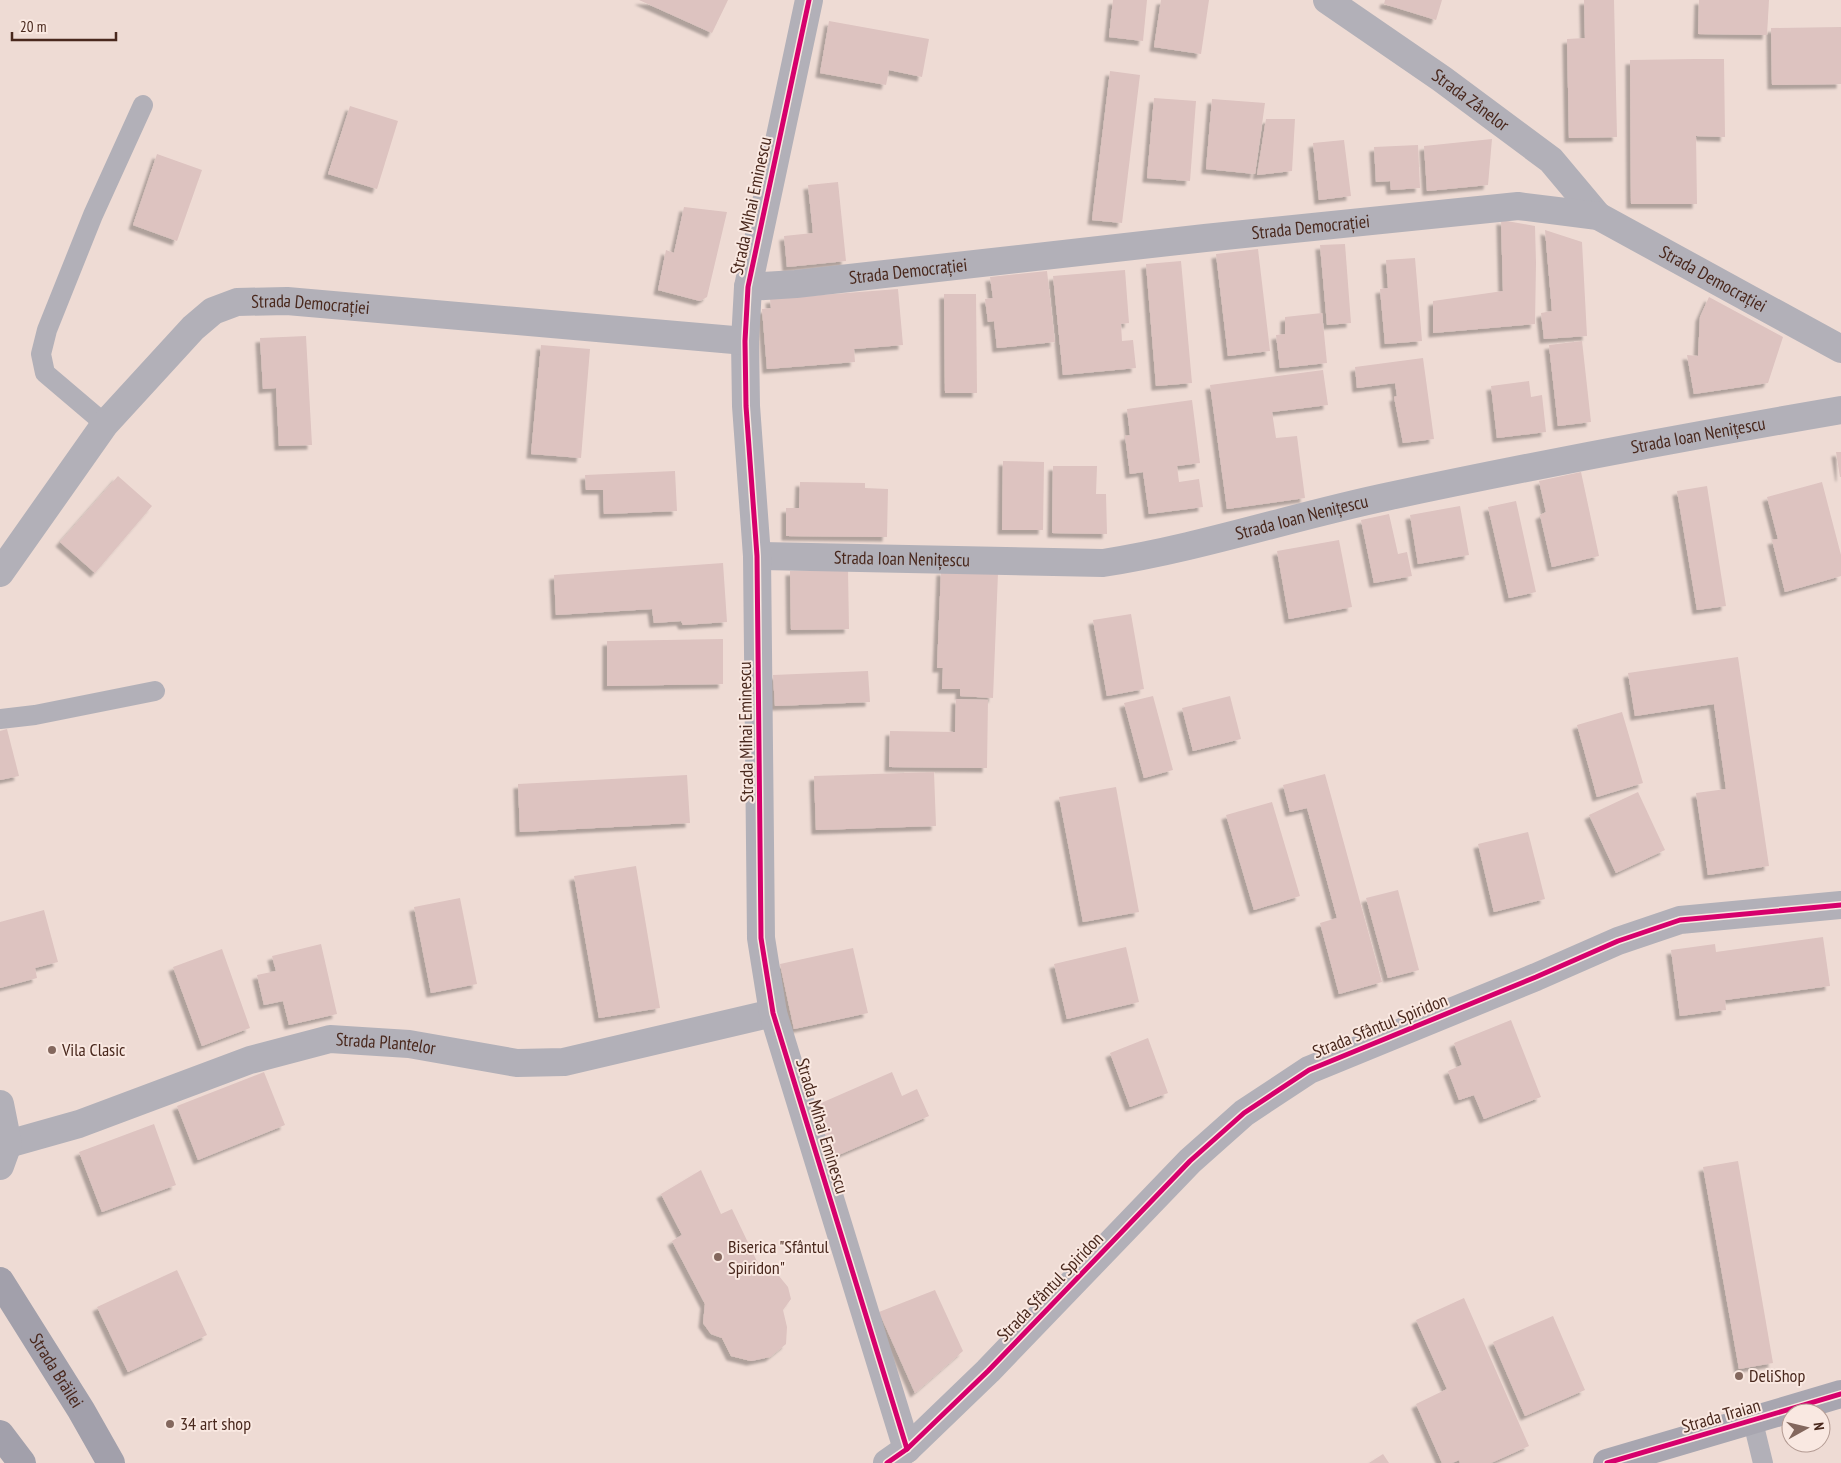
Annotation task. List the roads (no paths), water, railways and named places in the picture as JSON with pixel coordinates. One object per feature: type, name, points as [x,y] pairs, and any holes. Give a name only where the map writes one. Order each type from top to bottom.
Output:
[{"type":"main road","name":"Strada Brăilei","points":[[0,1281],[81,1410],[110,1463]]},
{"type":"main road","name":"Strada Traian","points":[[1608,1463],[1753,1422],[1841,1394]]},
{"type":"main road","points":[[0,1434],[22,1463]]},
{"type":"street","name":"Strada Mihai Eminescu","points":[[809,0],[748,287],[744,341],[746,406],[757,556],[761,938],[773,1012],[897,1456]]},
{"type":"street","name":"Strada Zânelor","points":[[1327,0],[1442,79],[1551,160],[1598,216]]},
{"type":"street","name":"Strada Democrației","points":[[748,287],[796,284],[1205,238],[1518,206],[1598,216],[1841,349]]},
{"type":"street","name":"Strada Democrației","points":[[0,573],[105,424],[193,328],[213,312],[237,302],[287,301],[744,341]]},
{"type":"street","name":"Strada Ioan Nenițescu","points":[[757,556],[1102,563],[1150,556],[1256,527],[1390,496],[1692,436],[1841,410]]},
{"type":"street","name":"Strada Sfântul Spiridon","points":[[897,1456],[988,1371],[1190,1161],[1244,1113],[1308,1070],[1536,978],[1618,941],[1680,920],[1841,905]]},
{"type":"street","name":"Strada Plantelor","points":[[4,1155],[79,1124],[250,1060],[330,1039],[409,1044],[518,1063],[564,1062],[773,1012]]},
{"type":"street","points":[[0,1104],[4,1155]]},
{"type":"lane","points":[[105,424],[45,373],[41,354],[47,330],[93,215],[143,105]]},
{"type":"lane","points":[[0,719],[35,715],[156,691]]},
{"type":"lane","points":[[1753,1422],[1763,1463]]},
{"type":"place","name":"Vila Clasic","points":[[52,1050]]},
{"type":"place","name":"Biserica \"Sfântul Spiridon\"","points":[[718,1257]]},
{"type":"place","name":"DeliShop","points":[[1739,1376]]},
{"type":"place","name":"34 art shop","points":[[170,1424]]}]
